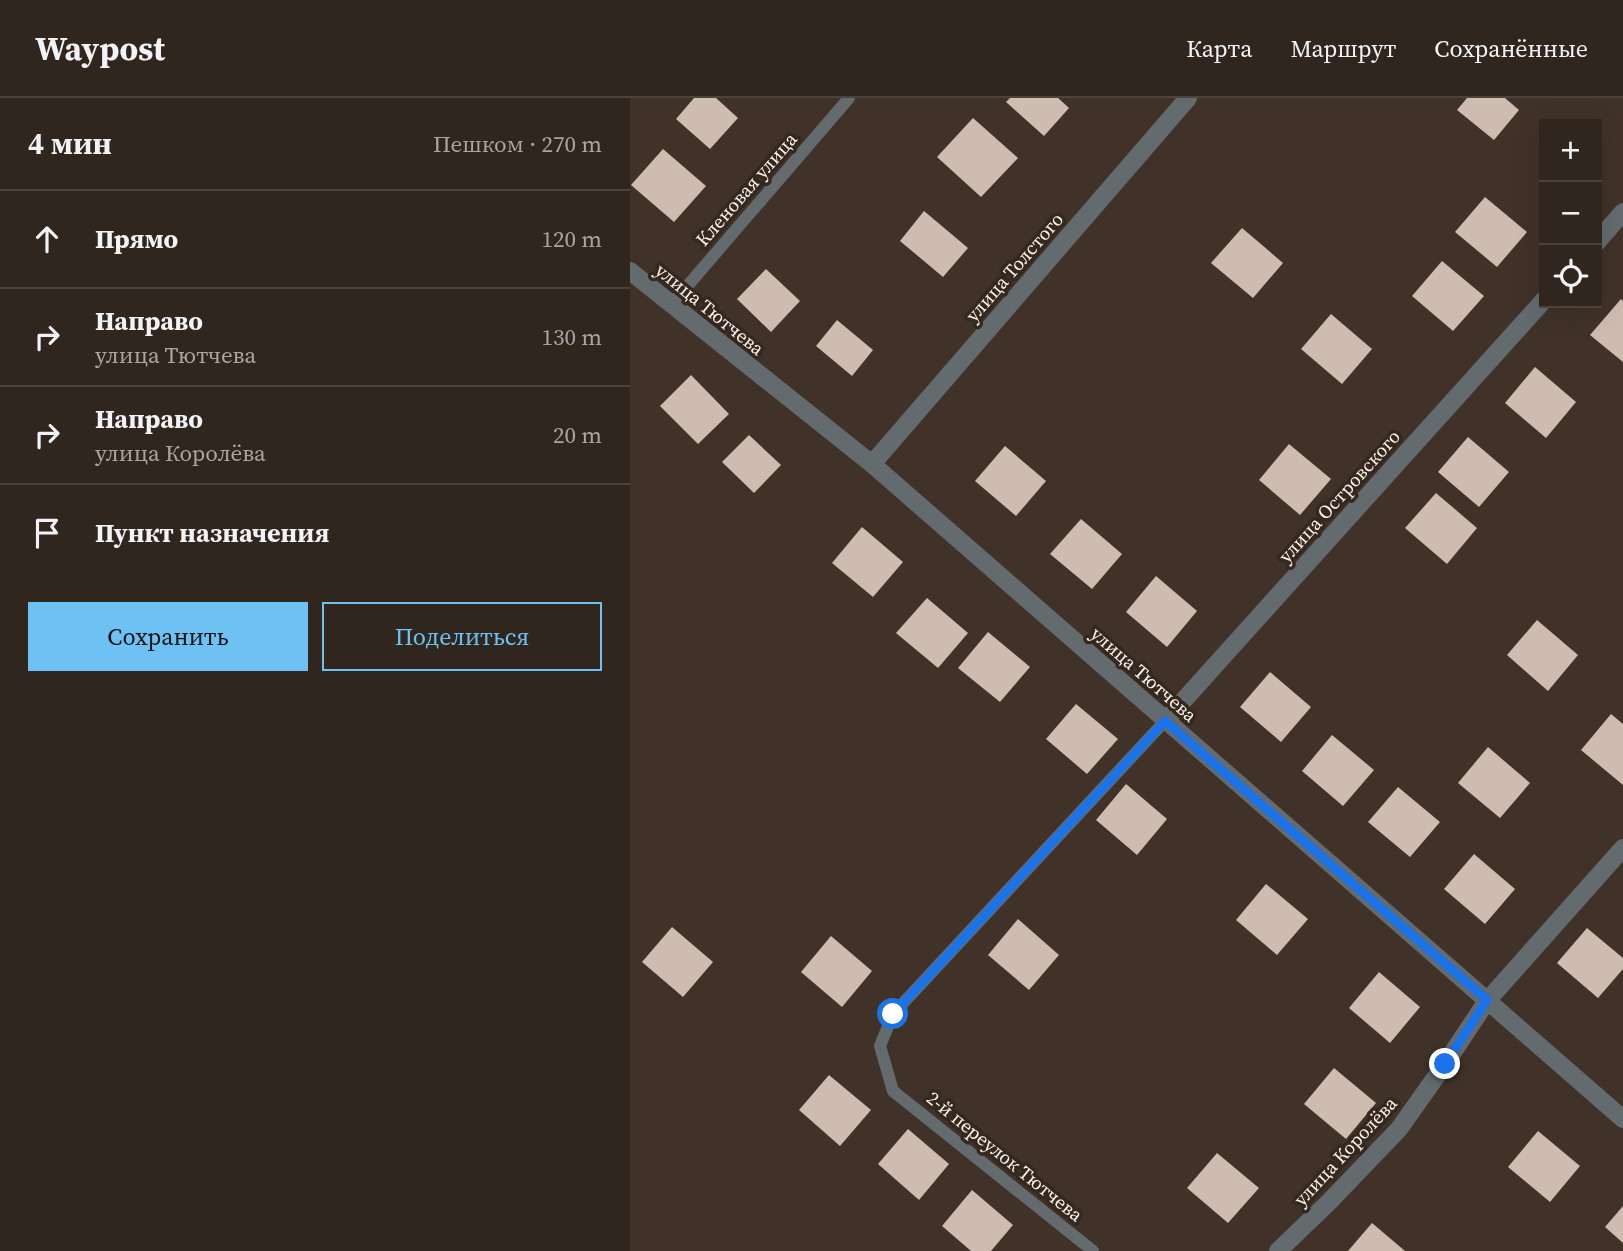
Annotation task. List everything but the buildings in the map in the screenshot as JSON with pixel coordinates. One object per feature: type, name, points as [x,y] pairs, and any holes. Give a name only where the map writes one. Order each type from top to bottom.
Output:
[{"type":"street","name":"улица Толстого","points":[[872,464],[1188,98]]},
{"type":"street","points":[[1602,236],[1623,212]]},
{"type":"street","name":"улица Тютчева","points":[[630,271],[872,464],[1623,1119]]},
{"type":"street","name":"улица Островского","points":[[1165,721],[1539,306]]},
{"type":"street","name":"улица Королёва","points":[[1278,1251],[1399,1129],[1487,1000],[1623,848]]},
{"type":"lane","name":"Кленовая улица","points":[[671,305],[849,98]]},
{"type":"lane","name":"2-й переулок Тютчева","points":[[1093,1251],[893,1091],[880,1046],[893,1014],[1165,721]]},
{"type":"route","points":[[893,1014],[1165,721],[1487,1000],[1445,1064]]}]
